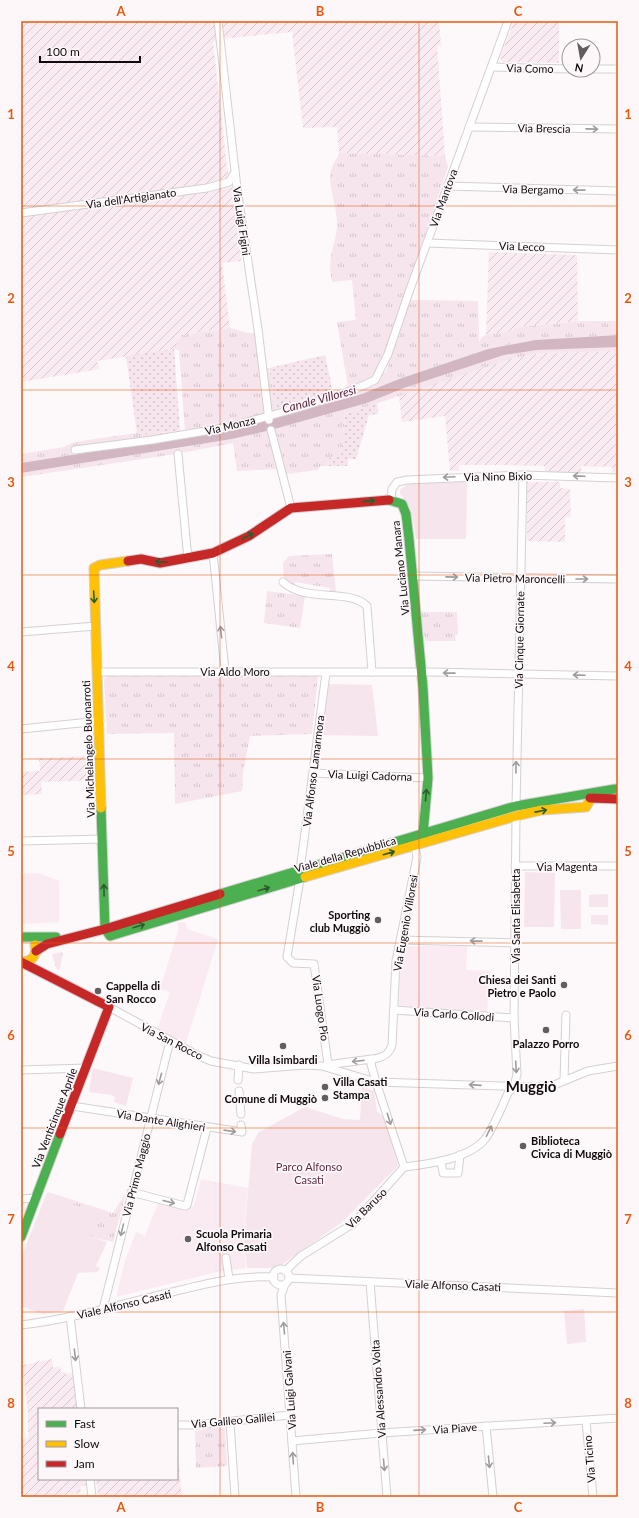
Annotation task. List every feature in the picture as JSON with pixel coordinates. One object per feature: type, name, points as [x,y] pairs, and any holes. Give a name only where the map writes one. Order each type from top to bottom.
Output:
[{"type":"street","name":"Via Luigi Figini","points":[[218,21],[235,172],[261,350],[269,418]]},
{"type":"street","name":"Via Mantova","points":[[378,376],[396,331],[447,186],[508,21]]},
{"type":"street","name":"Via Como","points":[[492,67],[561,68]]},
{"type":"street","points":[[601,69],[618,69]]},
{"type":"street","name":"Via Brescia","points":[[469,127],[618,129]]},
{"type":"street","name":"Via dell'Artigianato","points":[[21,213],[207,188],[229,182],[235,172]]},
{"type":"street","name":"Via Bergamo","points":[[447,186],[618,191]]},
{"type":"street","name":"Via Lecco","points":[[427,243],[618,250]]},
{"type":"street","name":"Via Monza","points":[[75,450],[215,430],[269,418],[351,391],[369,383],[378,376]]},
{"type":"street","points":[[271,430],[291,508]]},
{"type":"street","points":[[178,454],[188,559],[213,553],[250,536],[291,508],[391,500]]},
{"type":"street","name":"Via Nino Bixio","points":[[391,500],[392,489],[397,482],[407,480],[523,474],[618,478]]},
{"type":"street","name":"Via Cinque Giornate","points":[[516,806],[523,474]]},
{"type":"street","name":"Via Luciano Manara","points":[[391,500],[397,501],[405,508],[413,576],[428,778],[423,834]]},
{"type":"street","points":[[213,553],[225,671]]},
{"type":"street","name":"Via Michelangelo Buonarroti","points":[[105,929],[100,721],[94,568],[100,565],[141,559],[160,563],[188,559]]},
{"type":"street","name":"Via Pietro Maroncelli","points":[[413,576],[618,579]]},
{"type":"street","points":[[283,582],[295,591],[358,600],[367,606],[372,672]]},
{"type":"street","points":[[21,632],[96,626]]},
{"type":"street","name":"Via Aldo Moro","points":[[98,672],[421,672],[618,676]]},
{"type":"street","name":"Via Alfonso Lamarmora","points":[[300,875],[326,673]]},
{"type":"street","points":[[21,729],[100,721]]},
{"type":"street","name":"Via Luigi Cadorna","points":[[313,773],[428,778]]},
{"type":"street","points":[[617,786],[618,799]]},
{"type":"street","name":"Viale della Repubblica","points":[[300,875],[423,834],[516,806],[617,786]]},
{"type":"street","name":"Viale della Repubblica","points":[[546,801],[591,798],[618,799]]},
{"type":"street","name":"Viale della Repubblica","points":[[21,962],[30,961],[36,952],[47,944],[72,936],[105,929],[300,875],[415,846],[516,816],[542,810],[586,807],[591,798]]},
{"type":"street","name":"Via Santa Elisabetta","points":[[514,1087],[517,1074],[514,1018],[516,816]]},
{"type":"street","points":[[21,841],[103,839]]},
{"type":"street","name":"Via Eugenio Villoresi","points":[[372,1059],[383,1057],[391,1048],[396,960],[417,857],[415,846]]},
{"type":"street","name":"Via Magenta","points":[[515,866],[618,866]]},
{"type":"street","name":"Via Luogo Pio","points":[[300,875],[288,957],[293,963],[314,964],[325,1065]]},
{"type":"street","points":[[22,936],[34,944],[40,966],[60,980]]},
{"type":"street","name":"Viale della Repubblica","points":[[22,936],[72,936]]},
{"type":"street","points":[[401,940],[515,943]]},
{"type":"street","points":[[21,962],[60,980],[109,1007]]},
{"type":"street","name":"Via San Rocco","points":[[109,1007],[172,1042],[211,1061],[239,1065],[258,1070],[305,1065],[325,1065]]},
{"type":"street","name":"Via Venticinque Aprile","points":[[21,1237],[109,1007]]},
{"type":"street","name":"Via Carlo Collodi","points":[[394,1010],[514,1018]]},
{"type":"street","points":[[564,1080],[566,1016]]},
{"type":"street","name":"Via Primo Maggio","points":[[103,1309],[131,1192],[172,1042]]},
{"type":"street","points":[[325,1065],[372,1059],[371,1064],[376,1082],[404,1167],[441,1161],[460,1155],[474,1148],[486,1139],[509,1091],[514,1087]]},
{"type":"street","points":[[238,1080],[239,1065]]},
{"type":"street","points":[[325,1065],[376,1082],[514,1087],[545,1087],[588,1071],[618,1066]]},
{"type":"street","points":[[21,1070],[86,1068]]},
{"type":"street","points":[[239,1091],[241,1114]]},
{"type":"street","name":"Via Dante Alighieri","points":[[72,1106],[207,1128],[242,1132],[241,1125]]},
{"type":"street","points":[[131,1192],[185,1206],[187,1204],[207,1128]]},
{"type":"street","points":[[441,1161],[443,1172],[458,1173],[460,1155]]},
{"type":"street","name":"Via Baruso","points":[[285,1271],[301,1256],[354,1223],[404,1167]]},
{"type":"street","points":[[21,1198],[36,1198]]},
{"type":"street","points":[[226,1258],[229,1279]]},
{"type":"street","points":[[278,1271],[285,1271],[289,1278],[285,1284],[277,1284],[274,1277],[278,1271]]},
{"type":"street","name":"Viale Alfonso Casati","points":[[21,1326],[103,1309],[229,1279],[248,1276],[274,1277]]},
{"type":"street","name":"Viale Alfonso Casati","points":[[289,1278],[618,1293]]},
{"type":"street","name":"Via Alessandro Volta","points":[[370,1282],[387,1497]]},
{"type":"street","name":"Via Luigi Galvani","points":[[285,1284],[281,1295],[296,1497]]},
{"type":"street","points":[[70,1316],[81,1408]]},
{"type":"street","name":"Via Galileo Galilei","points":[[178,1425],[230,1422],[290,1415]]},
{"type":"street","name":"Via Piave","points":[[292,1441],[381,1433],[618,1418]]},
{"type":"street","name":"Via Ticino","points":[[586,1421],[593,1497]]},
{"type":"street","points":[[230,1422],[235,1497]]},
{"type":"street","points":[[486,1426],[493,1497]]},
{"type":"street","points":[[90,1480],[92,1497]]},
{"type":"shaded area","points":[[21,21],[439,21],[441,46],[437,46],[445,156],[339,153],[337,127],[303,128],[292,32],[229,38],[213,42],[227,167],[233,192],[241,261],[222,263],[230,328],[181,335],[174,349],[97,361],[100,369],[21,382]]},
{"type":"shaded area","points":[[514,21],[559,21],[559,63],[503,62],[500,58]]},
{"type":"shaded area","points":[[489,252],[577,255],[578,321],[517,327],[514,331],[486,335]]},
{"type":"shaded area","points":[[618,335],[618,347],[537,350],[504,355],[404,388],[367,403],[271,430],[232,439],[21,473],[21,463],[230,430],[362,394],[399,379],[488,349],[535,340]]},
{"type":"shaded area","points":[[618,351],[618,472],[612,473],[612,467],[581,466],[581,472],[545,472],[545,466],[499,465],[459,465],[459,471],[450,471],[445,416],[402,422],[399,395],[465,373],[513,358],[541,353]]},
{"type":"shaded area","points":[[527,482],[560,482],[560,488],[570,489],[571,517],[565,517],[565,542],[527,541]]},
{"type":"shaded area","points":[[96,756],[96,767],[93,769],[92,775],[96,777],[97,780],[41,782],[42,794],[21,795],[21,772],[40,771],[39,758]]},
{"type":"shaded area","points":[[38,873],[59,881],[59,922],[23,924],[21,874]]},
{"type":"shaded area","points":[[178,922],[185,922],[187,929],[218,939],[186,1043],[157,1030],[170,992],[160,989],[178,931]]},
{"type":"shaded area","points":[[405,946],[467,946],[466,970],[490,971],[487,1012],[399,1007],[400,966]]},
{"type":"shaded area","name":"Scuola Primaria Alfonso Casati","points":[[201,1179],[248,1188],[243,1241],[246,1268],[221,1271],[116,1297],[125,1261],[136,1232],[145,1236],[159,1201],[188,1208],[194,1206]]},
{"type":"shaded area","points":[[52,1359],[53,1368],[60,1366],[61,1372],[66,1372],[66,1374],[73,1373],[78,1408],[38,1408],[38,1480],[86,1480],[87,1485],[80,1487],[81,1493],[61,1495],[61,1497],[21,1497],[21,1439],[28,1438],[28,1413],[22,1365]]},
{"type":"shaded area","points":[[178,1455],[182,1497],[98,1497],[96,1480],[178,1480]]},
{"type":"green space","points":[[339,153],[445,156],[448,167],[385,353],[373,378],[386,372],[410,300],[478,301],[479,342],[482,337],[486,335],[513,331],[517,327],[581,321],[618,321],[618,335],[535,340],[488,349],[399,379],[362,394],[230,430],[21,463],[21,454],[64,447],[74,442],[137,433],[147,434],[185,431],[179,350],[174,349],[181,335],[230,328],[248,333],[257,333],[265,368],[269,368],[276,409],[348,387],[337,322],[356,320],[352,280],[332,282],[330,267],[337,219],[331,190],[330,176],[331,170]]},
{"type":"green space","points":[[574,347],[618,347],[618,351],[541,353],[513,358],[345,414],[341,456],[328,458],[327,466],[320,466],[318,470],[286,474],[276,433],[269,436],[277,469],[237,471],[233,443],[176,454],[21,477],[21,473],[232,439],[271,430],[367,403],[404,388],[504,355],[537,350]]},
{"type":"green space","points":[[174,349],[180,431],[147,434],[137,433],[126,356]]},
{"type":"green space","points":[[325,355],[333,392],[276,409],[269,368]]},
{"type":"green space","points":[[377,403],[378,414],[369,415],[356,459],[348,459],[348,466],[327,466],[328,458],[341,456],[345,414]]},
{"type":"green space","points":[[467,481],[466,539],[416,539],[410,509],[400,494],[400,490],[408,484]]},
{"type":"green space","points":[[332,554],[336,592],[330,591],[330,588],[295,582],[294,586],[284,579],[283,563],[289,556]]},
{"type":"green space","points":[[267,591],[305,596],[300,628],[264,623]]},
{"type":"green space","points":[[421,612],[457,612],[458,635],[455,635],[456,641],[425,641]]},
{"type":"green space","points":[[107,676],[318,676],[312,734],[250,736],[243,772],[242,791],[175,804],[174,733],[107,734],[104,679]]},
{"type":"green space","points":[[329,684],[372,685],[378,736],[321,735]]},
{"type":"green space","points":[[525,872],[555,873],[554,927],[524,927]]},
{"type":"green space","points":[[560,890],[581,890],[581,929],[561,929]]},
{"type":"green space","points":[[608,894],[608,907],[589,907],[589,895]]},
{"type":"green space","points":[[591,915],[608,915],[608,925],[591,924]]},
{"type":"green space","points":[[63,952],[60,969],[57,970],[52,954]]},
{"type":"green space","points":[[93,1068],[133,1078],[126,1106],[114,1102],[115,1097],[111,1095],[89,1092]]},
{"type":"green space","name":"Parco Alfonso Casati","points":[[362,1087],[374,1091],[377,1111],[385,1118],[398,1166],[341,1223],[277,1268],[247,1268],[244,1241],[252,1144],[259,1132],[305,1107],[343,1119],[360,1120]]},
{"type":"green space","points":[[48,1192],[113,1213],[126,1193],[113,1242],[91,1237],[96,1213],[46,1195]]},
{"type":"green space","points":[[46,1195],[97,1213],[91,1237],[107,1242],[96,1266],[100,1268],[97,1272],[78,1273],[63,1311],[43,1314],[21,1306],[21,1258]]},
{"type":"green space","points":[[584,1309],[586,1342],[567,1344],[564,1311]]},
{"type":"green space","points":[[221,1427],[225,1429],[227,1466],[196,1468],[195,1431]]},
{"type":"traffic: fast","points":[[389,500],[402,504],[406,514],[409,539],[423,688],[428,778],[423,834]]},
{"type":"traffic: fast","points":[[220,894],[516,806],[615,789]]},
{"type":"traffic: fast","points":[[101,808],[105,929],[110,936],[305,877]]},
{"type":"traffic: fast","points":[[23,937],[56,937]]},
{"type":"traffic: fast","points":[[21,1237],[60,1134]]},
{"type":"traffic: slow","points":[[101,808],[94,568],[100,565],[128,561]]},
{"type":"traffic: slow","points":[[305,877],[516,816],[542,810],[586,807],[591,798]]},
{"type":"traffic: slow","points":[[21,962],[25,962],[33,958],[35,945]]},
{"type":"traffic: jam","points":[[128,561],[141,559],[160,563],[213,553],[249,536],[291,508],[389,500]]},
{"type":"traffic: jam","points":[[590,798],[618,799]]},
{"type":"traffic: jam","points":[[36,951],[47,944],[105,929],[220,894]]},
{"type":"traffic: jam","points":[[21,962],[109,1007],[60,1134]]},
{"type":"place","name":"Sporting club Muggiò","points":[[378,920]]},
{"type":"place","name":"Chiesa dei Santi Pietro e Paolo","points":[[564,985]]},
{"type":"place","name":"Cappella di San Rocco","points":[[98,991]]},
{"type":"place","name":"Palazzo Porro","points":[[546,1030]]},
{"type":"place","name":"Villa Isimbardi","points":[[283,1046]]},
{"type":"place","name":"Villa Casati Stampa","points":[[325,1087]]},
{"type":"place","name":"Comune di Muggiò","points":[[325,1098]]},
{"type":"place","name":"Biblioteca Civica di Muggiò","points":[[523,1146]]},
{"type":"place","name":"Scuola Primaria Alfonso Casati","points":[[188,1239]]},
{"type":"district","name":"Muggiò","points":[[531,1086]]},
{"type":"water label","name":"Canale Villoresi","points":[[319,399]]}]
